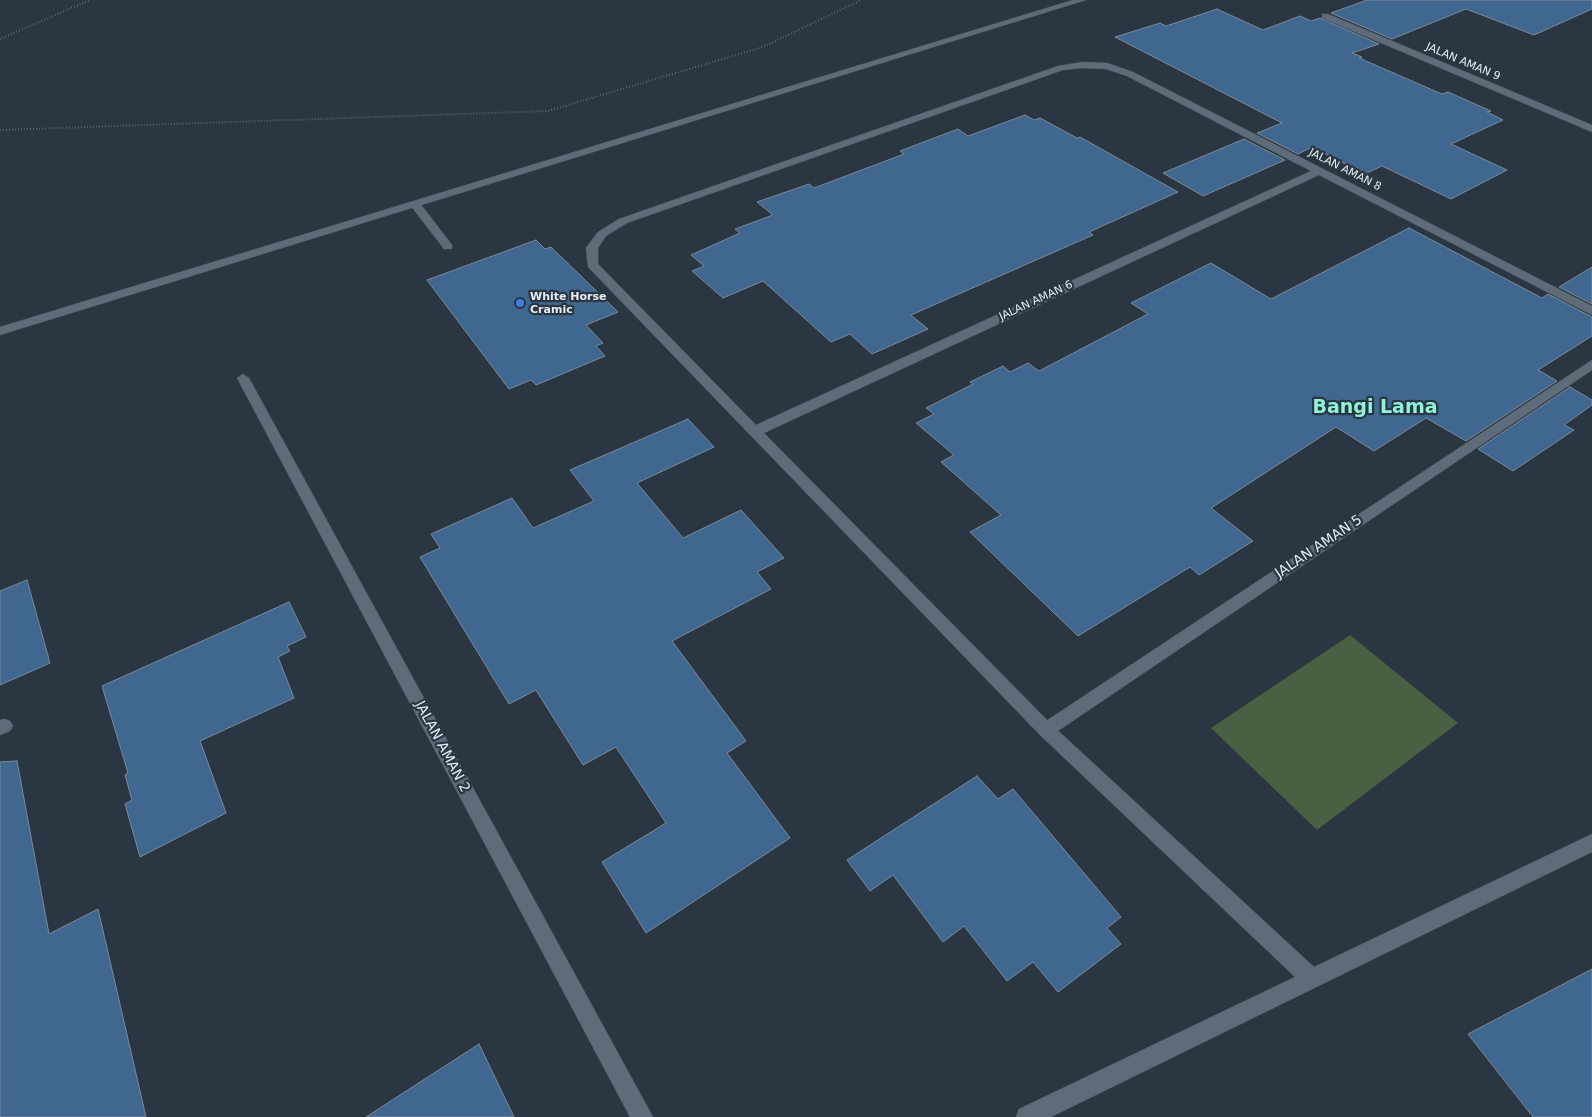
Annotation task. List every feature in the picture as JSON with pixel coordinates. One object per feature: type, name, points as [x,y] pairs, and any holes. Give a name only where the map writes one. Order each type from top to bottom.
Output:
[{"type":"street","points":[[2,330],[1082,0]]},
{"type":"street","name":"JALAN AMAN 9","points":[[1325,16],[1592,129]]},
{"type":"street","name":"JALAN AMAN 8","points":[[1312,979],[1046,730],[592,265],[592,248],[602,234],[622,221],[1062,68],[1082,65],[1107,66],[1130,74],[1592,311]]},
{"type":"street","name":"JALAN AMAN 6","points":[[753,432],[1319,171]]},
{"type":"street","points":[[415,204],[448,247]]},
{"type":"street","name":"JALAN AMAN 5","points":[[1046,730],[1592,364]]},
{"type":"street","name":"JALAN AMAN 2","points":[[243,378],[642,1117]]},
{"type":"street","points":[[1027,1117],[1592,843]]},
{"type":"path","points":[[0,40],[90,0]]},
{"type":"path","points":[[0,130],[548,110],[763,47],[861,0]]},
{"type":"green space","points":[[1350,635],[1458,723],[1317,830],[1211,728]]},
{"type":"building","points":[[1367,0],[1592,0],[1592,9],[1534,35],[1466,9],[1392,39],[1331,13]]},
{"type":"building","points":[[1217,9],[1263,30],[1300,16],[1311,21],[1320,18],[1379,44],[1352,53],[1362,57],[1359,58],[1442,94],[1448,92],[1491,111],[1487,112],[1503,120],[1451,144],[1507,170],[1451,199],[1382,166],[1365,174],[1312,147],[1298,154],[1257,133],[1282,123],[1115,37],[1160,23],[1166,26]]},
{"type":"building","points":[[1025,115],[1034,120],[1040,118],[1077,138],[1080,137],[1178,192],[1089,232],[1093,235],[911,315],[928,329],[872,354],[850,334],[831,342],[763,281],[723,298],[692,271],[704,266],[691,255],[740,233],[735,229],[773,215],[757,202],[809,184],[814,188],[904,154],[900,151],[958,129],[968,136]]},
{"type":"building","points":[[1244,139],[1285,160],[1203,196],[1163,173]]},
{"type":"building","points":[[1409,228],[1542,298],[1548,294],[1592,317],[1592,336],[1538,370],[1557,381],[1466,441],[1426,418],[1374,451],[1336,427],[1211,508],[1253,541],[1199,575],[1190,567],[1078,636],[970,532],[1001,515],[941,462],[954,455],[916,423],[934,414],[926,408],[973,384],[970,382],[1003,366],[1010,372],[1028,363],[1039,371],[1148,314],[1131,303],[1211,263],[1271,299]]},
{"type":"building","name":"White Horse Cramic","points":[[536,240],[545,249],[551,247],[618,312],[586,325],[603,343],[596,346],[605,356],[536,385],[531,380],[509,389],[427,280]]},
{"type":"building","points":[[1592,267],[1592,304],[1559,287]]},
{"type":"building","points":[[1570,387],[1592,400],[1592,405],[1564,425],[1574,430],[1513,471],[1478,449]]},
{"type":"building","points":[[688,419],[714,447],[637,483],[683,538],[741,510],[784,558],[757,572],[771,589],[672,641],[746,741],[727,753],[790,838],[646,933],[602,862],[666,823],[616,747],[583,765],[536,690],[509,704],[420,557],[440,548],[431,534],[512,498],[533,528],[594,501],[570,470]]},
{"type":"building","points":[[27,580],[50,663],[0,685],[0,591]]},
{"type":"building","points":[[289,602],[306,637],[287,646],[290,651],[278,657],[294,698],[200,741],[226,813],[140,857],[125,804],[132,800],[125,775],[128,773],[102,686]]},
{"type":"building","points":[[17,761],[49,934],[98,909],[146,1117],[0,1117],[0,762]]},
{"type":"building","points":[[977,776],[998,799],[1013,789],[1121,917],[1107,928],[1121,944],[1058,992],[1033,962],[1007,981],[964,926],[943,942],[893,875],[870,891],[847,860]]},
{"type":"building","points":[[1592,969],[1592,1117],[1533,1117],[1468,1034]]},
{"type":"building","points":[[479,1044],[514,1117],[366,1117]]},
{"type":"place","name":"White Horse Cramic","points":[[520,303]]},
{"type":"district","name":"Bangi Lama","points":[[1375,408]]}]
